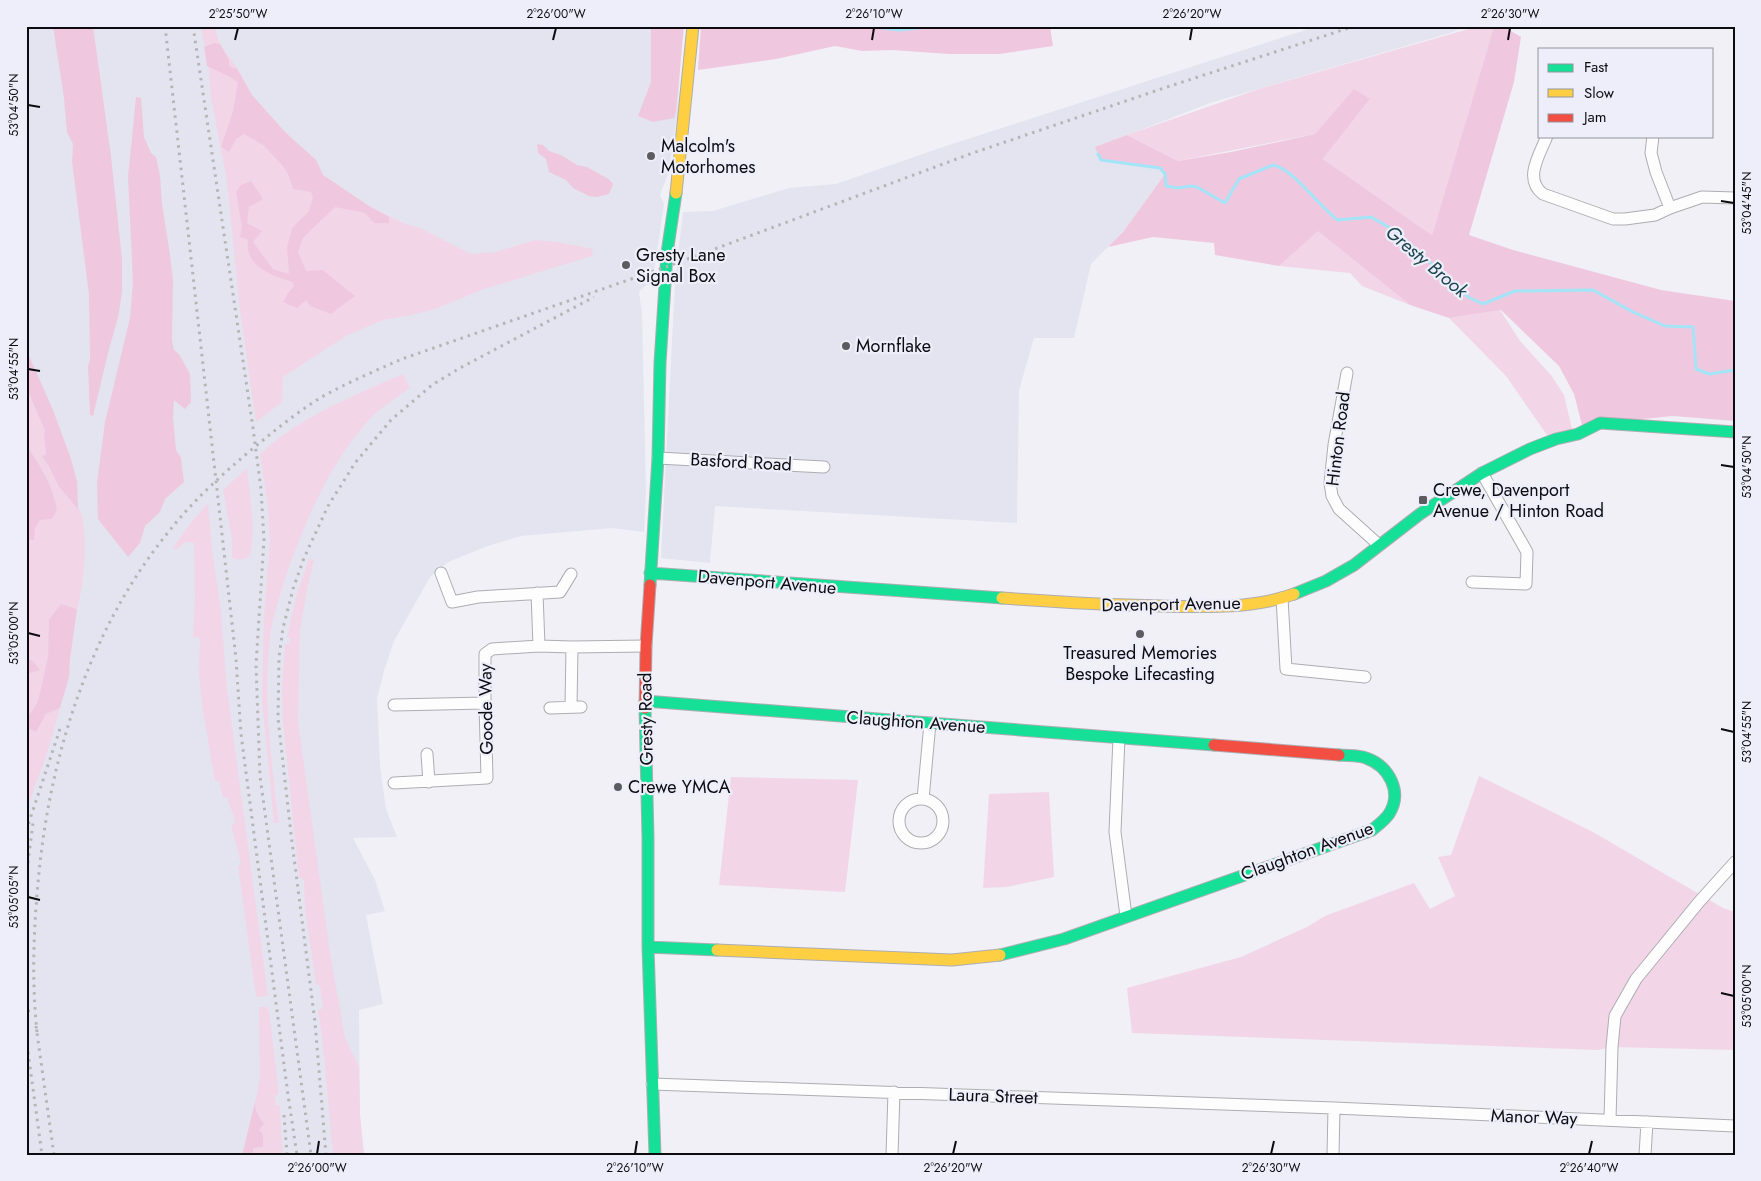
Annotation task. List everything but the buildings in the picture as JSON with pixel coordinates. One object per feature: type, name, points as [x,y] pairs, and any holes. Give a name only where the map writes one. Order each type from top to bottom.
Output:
[{"type":"street","name":"Gresty Road","points":[[655,1155],[648,947],[646,646],[658,458],[660,363],[665,283],[693,26]]},
{"type":"street","points":[[1546,138],[1533,174],[1534,184],[1543,194],[1613,219],[1655,215],[1702,197],[1735,198]]},
{"type":"street","points":[[1653,138],[1651,153],[1670,208]]},
{"type":"street","name":"Hinton Road","points":[[1347,373],[1334,445],[1330,490],[1339,509],[1379,545]]},
{"type":"street","name":"Davenport Avenue","points":[[650,572],[1096,605],[1203,607],[1240,605],[1282,598],[1326,581],[1347,569],[1420,514],[1482,473],[1530,449],[1578,434],[1600,423],[1735,432]]},
{"type":"street","name":"Basford Road","points":[[658,458],[824,467]]},
{"type":"street","points":[[1472,582],[1526,584],[1527,552],[1482,473]]},
{"type":"street","points":[[440,573],[452,602],[478,597],[560,592],[571,574]]},
{"type":"street","points":[[536,593],[539,646]]},
{"type":"street","points":[[1282,598],[1286,669],[1365,677]]},
{"type":"street","name":"Goode Way","points":[[394,783],[487,778],[484,703],[485,654],[492,649],[539,646],[646,646]]},
{"type":"street","points":[[550,708],[576,707],[572,647]]},
{"type":"street","name":"Claughton Avenue","points":[[645,701],[1365,757],[1378,763],[1389,774],[1395,795],[1388,817],[1372,830],[1064,939],[995,956],[952,960],[648,947]]},
{"type":"street","points":[[394,705],[484,703]]},
{"type":"street","points":[[923,799],[930,723]]},
{"type":"street","points":[[1119,738],[1115,832],[1126,916]]},
{"type":"street","points":[[427,754],[429,782]]},
{"type":"street","points":[[1610,1120],[1612,1047],[1615,1016],[1636,979],[1699,902],[1735,862]]},
{"type":"street","name":"Laura Street","points":[[652,1084],[1334,1108]]},
{"type":"street","points":[[892,1155],[894,1092]]},
{"type":"street","points":[[1333,1155],[1334,1108]]},
{"type":"street","name":"Manor Way","points":[[1334,1108],[1735,1126]]},
{"type":"street","points":[[1645,1155],[1647,1122]]},
{"type":"shaded area","points":[[26,26],[682,26],[678,109],[669,171],[660,195],[664,204],[652,284],[646,285],[639,292],[642,314],[646,491],[644,532],[612,528],[521,536],[485,547],[448,562],[430,577],[394,641],[384,671],[377,698],[380,767],[386,809],[397,837],[353,838],[375,880],[385,911],[366,915],[383,1004],[359,1010],[360,1115],[364,1155],[26,1155]]},
{"type":"shaded area","points":[[53,26],[93,26],[111,156],[122,259],[122,292],[118,318],[93,416],[90,415],[88,367],[90,359],[89,294],[72,162],[73,144],[67,132]]},
{"type":"shaded area","points":[[201,26],[214,26],[220,44],[239,71],[253,97],[286,133],[316,160],[323,175],[369,206],[403,223],[420,228],[471,254],[495,252],[536,240],[593,249],[592,256],[484,289],[435,309],[383,320],[346,336],[283,377],[282,402],[256,422],[240,310],[227,182],[211,97],[209,71]]},
{"type":"shaded area","points":[[647,26],[684,26],[676,112],[674,118],[653,122],[638,116],[651,82],[651,27]]},
{"type":"shaded area","points":[[701,26],[1048,26],[1050,27],[1053,46],[999,54],[949,54],[892,50],[862,51],[835,46],[776,59],[698,70]]},
{"type":"shaded area","points":[[1318,26],[1463,26],[1463,28],[1210,103],[1107,143],[1101,160],[1160,168],[1165,174],[1123,232],[1091,264],[1074,338],[1034,338],[1019,390],[1017,523],[715,506],[710,563],[661,558],[675,283],[683,212],[713,211],[789,188],[836,184],[943,147]]},
{"type":"shaded area","points":[[1479,26],[1494,26],[1432,235],[1323,159],[1370,99],[1315,134],[1178,161],[1127,135],[1259,89]]},
{"type":"shaded area","points":[[1494,26],[1503,26],[1521,37],[1514,82],[1469,235],[1513,250],[1661,290],[1735,301],[1735,421],[1673,416],[1582,425],[1574,394],[1559,366],[1501,310],[1449,318],[1410,305],[1318,231],[1279,266],[1215,255],[1214,243],[1153,237],[1108,247],[1123,232],[1165,174],[1160,168],[1101,160],[1095,147],[1127,135],[1178,161],[1315,134],[1354,89],[1370,99],[1323,159],[1432,235]]},
{"type":"shaded area","points":[[214,43],[220,44],[229,60],[229,66],[237,69],[252,95],[286,133],[316,160],[323,175],[389,217],[389,223],[374,223],[365,213],[335,207],[303,238],[298,252],[306,271],[323,270],[355,296],[331,314],[310,306],[306,300],[297,308],[283,302],[294,286],[292,282],[268,273],[255,263],[250,257],[248,240],[240,237],[242,227],[236,192],[241,185],[251,181],[263,199],[249,207],[247,223],[262,231],[253,242],[273,269],[289,274],[287,247],[292,228],[309,211],[313,197],[311,192],[293,189],[283,166],[263,145],[244,134],[236,139],[229,152],[221,147],[233,111],[238,83],[207,66],[204,47]]},
{"type":"shaded area","points":[[136,97],[141,98],[144,137],[151,153],[156,157],[160,176],[173,281],[172,340],[174,350],[179,354],[190,374],[191,402],[185,409],[174,400],[173,417],[176,450],[181,458],[184,482],[165,499],[160,512],[145,526],[140,543],[128,557],[98,519],[97,483],[105,422],[130,318],[133,283],[128,177]]},
{"type":"shaded area","points":[[537,144],[543,145],[549,151],[561,155],[577,165],[587,167],[610,180],[613,184],[609,194],[597,197],[589,196],[573,188],[566,180],[549,172],[546,159],[538,153]]},
{"type":"shaded area","points":[[1318,230],[1410,305],[1362,286],[1350,273],[1279,266]]},
{"type":"shaded area","points":[[1500,310],[1520,341],[1551,375],[1564,395],[1572,429],[1547,435],[1506,376],[1449,318]]},
{"type":"shaded area","points":[[26,349],[53,410],[70,456],[77,481],[78,509],[59,487],[42,457],[46,454],[45,431],[26,386]]},
{"type":"shaded area","points":[[403,374],[410,388],[383,407],[368,421],[354,438],[329,477],[298,542],[277,604],[270,637],[267,684],[271,753],[279,823],[274,823],[262,701],[264,617],[270,542],[268,507],[260,454],[310,418]]},
{"type":"shaded area","points":[[26,386],[46,431],[44,436],[46,454],[42,458],[59,487],[80,510],[85,547],[82,588],[77,609],[61,604],[49,619],[48,656],[38,701],[26,717],[26,674],[39,670],[33,661],[26,659],[26,539],[40,520],[51,519],[55,498],[45,473],[26,445]]},
{"type":"shaded area","points":[[26,445],[46,476],[53,492],[57,510],[52,519],[40,520],[35,528],[34,540],[26,539]]},
{"type":"shaded area","points":[[247,468],[252,512],[252,546],[250,557],[240,560],[232,558],[232,540],[223,490]]},
{"type":"shaded area","points":[[208,503],[212,550],[221,611],[227,689],[268,996],[256,997],[238,866],[241,864],[231,825],[235,823],[227,797],[223,798],[219,781],[215,781],[202,706],[199,672],[200,638],[193,637],[195,596],[194,543],[185,542],[176,550],[173,548],[188,526]]},
{"type":"shaded area","points":[[309,559],[314,560],[300,630],[298,722],[330,952],[345,1038],[359,1067],[360,1115],[364,1155],[333,1155],[318,1010],[323,1008],[320,986],[316,984],[305,909],[304,880],[299,877],[283,723],[282,690],[285,644],[289,644],[290,638],[287,637],[297,593]]},
{"type":"shaded area","points":[[61,604],[77,609],[69,677],[60,708],[46,714],[36,732],[30,729],[26,730],[26,717],[38,701],[48,656],[49,619]]},
{"type":"shaded area","points":[[26,659],[33,661],[40,670],[26,674]]},
{"type":"shaded area","points":[[60,708],[48,750],[28,806],[26,818],[26,730],[30,728],[36,732],[46,714]]},
{"type":"shaded area","points":[[1479,776],[1593,832],[1723,908],[1735,912],[1735,1050],[1612,1047],[1598,1050],[1132,1033],[1127,988],[1241,957],[1307,927],[1325,916],[1414,883],[1430,909],[1455,896],[1438,857],[1451,855]]},
{"type":"shaded area","points":[[731,777],[858,780],[845,892],[719,885]]},
{"type":"shaded area","points":[[1049,792],[1054,877],[1007,887],[983,888],[989,794]]},
{"type":"shaded area","points":[[259,1007],[266,1007],[269,1010],[279,1094],[275,1096],[276,1105],[280,1105],[283,1155],[253,1155],[253,1148],[262,1147],[259,1130],[264,1124],[256,1111],[255,1102],[260,1078]]},
{"type":"shaded area","points":[[255,1102],[256,1111],[264,1124],[259,1130],[263,1134],[263,1147],[253,1148],[253,1155],[242,1155]]},
{"type":"waterway","name":"Gresty Brook","points":[[867,26],[899,30],[935,26]]},
{"type":"waterway","name":"Gresty Brook","points":[[1098,154],[1101,160],[1160,168],[1165,174],[1166,186],[1178,188],[1197,187],[1225,203],[1239,179],[1273,165],[1289,173],[1338,220],[1371,217],[1397,232],[1468,297],[1483,304],[1515,291],[1593,290],[1633,312],[1665,326],[1693,327],[1696,369],[1709,374],[1735,370]]},
{"type":"railway","points":[[165,26],[236,659],[241,734],[297,1155]]},
{"type":"railway","points":[[193,26],[261,489],[264,540],[256,665],[260,776],[311,1155]]},
{"type":"railway","points":[[37,1032],[34,969],[36,905],[40,863],[46,819],[55,776],[66,732],[80,690],[97,649],[117,609],[140,571],[166,535],[193,503],[223,474],[291,418],[320,398],[402,359],[677,263],[970,154],[1355,26]]},
{"type":"railway","points":[[326,1155],[315,1022],[278,718],[279,657],[283,628],[293,589],[304,558],[328,506],[355,463],[391,420],[432,385],[460,368],[594,297]]},
{"type":"railway","points":[[26,831],[60,729]]},
{"type":"railway","points":[[26,878],[33,823]]},
{"type":"railway","points":[[26,944],[28,967]]},
{"type":"railway","points":[[26,995],[29,1014]]},
{"type":"railway","points":[[36,1026],[54,1155]]},
{"type":"railway","points":[[26,1037],[42,1155]]},
{"type":"railway","points":[[284,1115],[287,1155]]},
{"type":"traffic: fast","points":[[650,585],[667,253],[676,193]]},
{"type":"traffic: fast","points":[[1294,594],[1326,581],[1354,565],[1420,514],[1482,473],[1530,449],[1556,439],[1578,434],[1600,423],[1735,432]]},
{"type":"traffic: fast","points":[[650,573],[1002,598]]},
{"type":"traffic: fast","points":[[645,701],[1214,745]]},
{"type":"traffic: fast","points":[[645,708],[648,947],[655,1155]]},
{"type":"traffic: fast","points":[[1000,955],[1064,939],[1372,830],[1389,814],[1393,806],[1395,797],[1391,781],[1387,773],[1374,762],[1360,756],[1339,755]]},
{"type":"traffic: fast","points":[[648,947],[717,950]]},
{"type":"traffic: slow","points":[[676,193],[693,26]]},
{"type":"traffic: slow","points":[[1002,598],[1102,604],[1212,607],[1246,605],[1294,594]]},
{"type":"traffic: slow","points":[[717,950],[952,960],[1000,955]]},
{"type":"traffic: jam","points":[[645,708],[646,646],[650,585]]},
{"type":"traffic: jam","points":[[1214,745],[1339,755]]},
{"type":"place","name":"Malcolm's Motorhomes","points":[[651,156]]},
{"type":"place","name":"Gresty Lane Signal Box","points":[[626,265]]},
{"type":"place","name":"Mornflake","points":[[846,346]]},
{"type":"place","name":"Crewe, Davenport Avenue / Hinton Road","points":[[1423,500]]},
{"type":"place","name":"Treasured Memories Bespoke Lifecasting","points":[[1140,634]]},
{"type":"place","name":"Crewe YMCA","points":[[618,787]]}]
